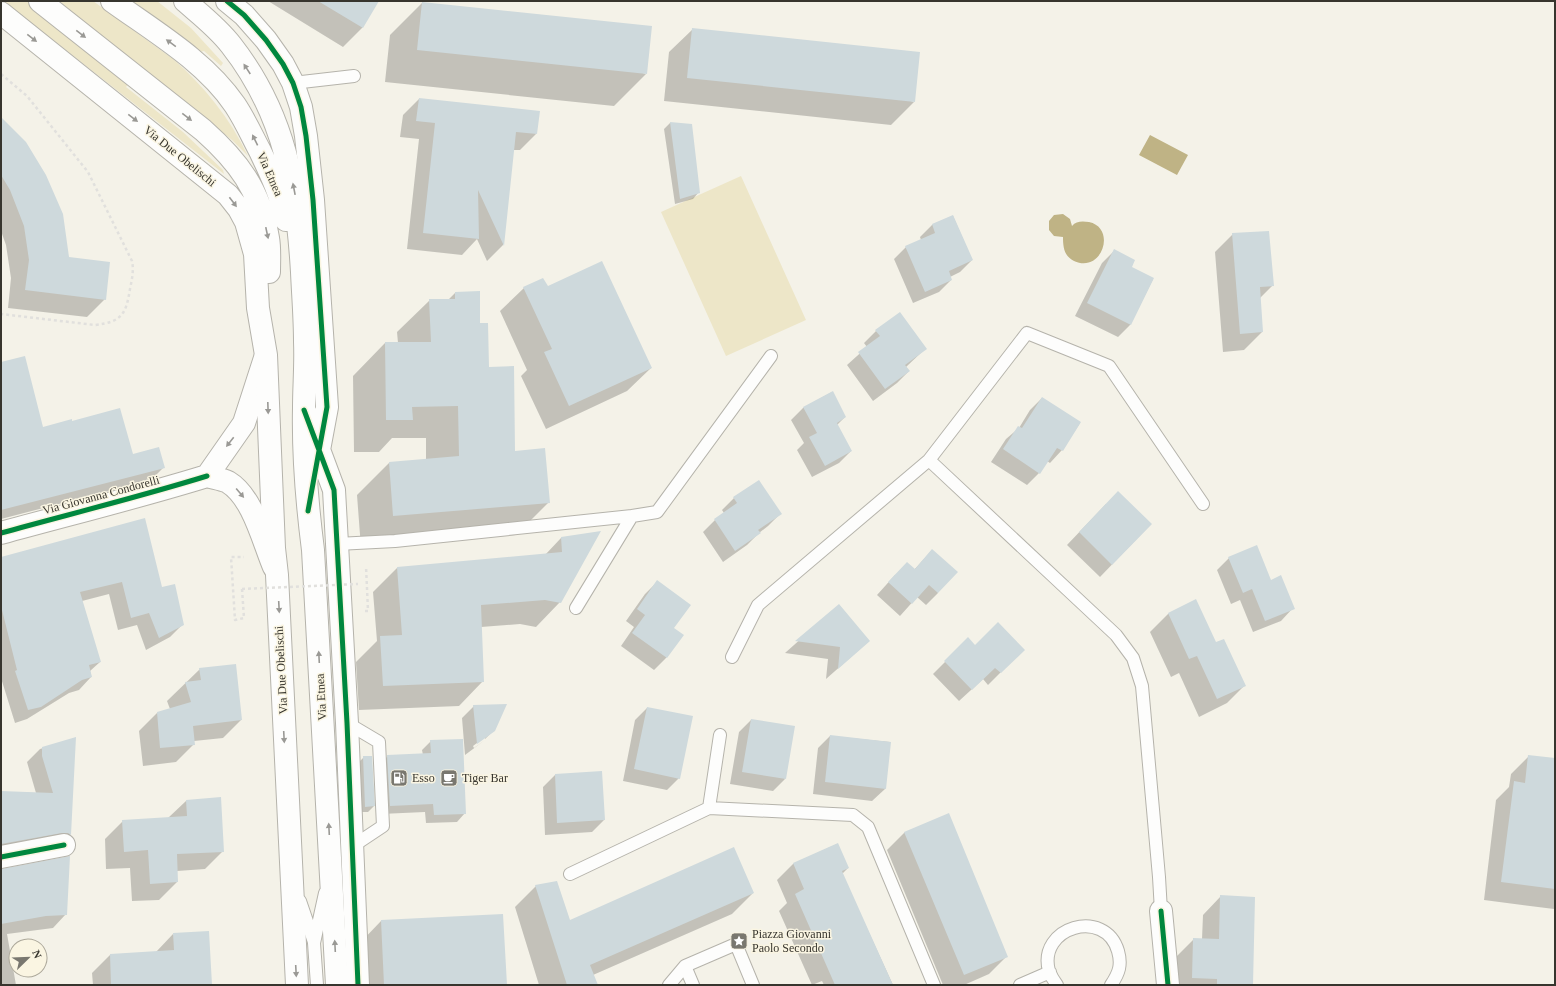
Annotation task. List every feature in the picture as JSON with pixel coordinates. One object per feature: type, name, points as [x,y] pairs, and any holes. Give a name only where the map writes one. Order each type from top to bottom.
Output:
[{"type":"main road","name":"Via Due Obelischi","points":[[40,1],[203,130],[221,146],[234,161],[250,184],[264,218],[268,239],[270,308],[266,355],[274,548],[277,575],[297,985]]},
{"type":"main road","name":"Via Etnea","points":[[112,1],[189,56],[223,89],[249,128],[276,184],[282,203],[288,232],[293,342],[304,410]]},
{"type":"main road","name":"Via Etnea","points":[[185,1],[209,22],[231,45],[264,97],[274,118],[292,177],[299,228],[305,342],[304,410],[308,510],[313,550],[337,985]]},
{"type":"main road","points":[[227,1],[244,15],[266,40],[283,64],[293,83],[301,107],[306,136],[314,216],[327,407],[308,510]]},
{"type":"main road","name":"Via Due Obelischi","points":[[1,14],[228,195],[239,209],[246,222],[255,254],[258,308],[266,355]]},
{"type":"main road","points":[[266,355],[244,423],[207,476],[226,481],[237,489],[246,500],[255,517],[277,575]]},
{"type":"main road","points":[[304,410],[334,490],[353,846],[358,985]]},
{"type":"main road","name":"Via Giovanna Condorelli","points":[[1,533],[79,511],[147,495],[207,476]]},
{"type":"main road","points":[[323,724],[347,723]]},
{"type":"main road","points":[[1,857],[64,846]]},
{"type":"main road","points":[[1161,911],[1168,985]]},
{"type":"lane","points":[[293,83],[354,76]]},
{"type":"lane","points":[[732,657],[758,605],[929,460],[1027,333],[1109,366],[1203,504]]},
{"type":"lane","points":[[337,544],[395,541],[632,516],[657,512],[771,356]]},
{"type":"lane","points":[[929,460],[1116,635],[1133,658],[1142,686],[1159,870],[1161,911]]},
{"type":"lane","points":[[576,608],[632,516]]},
{"type":"lane","points":[[347,723],[379,742],[383,826],[353,846]]},
{"type":"lane","points":[[710,808],[720,735]]},
{"type":"lane","points":[[570,874],[710,808],[853,815],[868,827],[934,985]]},
{"type":"lane","points":[[314,943],[331,868]]},
{"type":"lane","points":[[291,876],[314,943],[317,985]]},
{"type":"lane","points":[[1057,985],[1050,972],[1048,956],[1054,942],[1064,932],[1078,926],[1093,927],[1106,933],[1116,945],[1120,960],[1118,975],[1112,985]]},
{"type":"lane","points":[[669,985],[685,966],[736,944],[753,985]]},
{"type":"lane","points":[[685,966],[693,985]]},
{"type":"lane","points":[[1020,985],[1050,972]]},
{"type":"path","points":[[1,74],[26,96],[88,172],[132,261],[133,271],[128,304],[124,313],[119,318],[104,324],[96,325],[1,314]]},
{"type":"path","points":[[247,556],[231,557],[235,620],[244,618],[242,590],[358,584]]},
{"type":"path","points":[[366,566],[368,610]]},
{"type":"shaded area","points":[[3,1],[93,1],[173,59],[195,80],[225,116],[248,156],[232,140],[142,68],[126,87],[183,132],[223,170],[224,174]]},
{"type":"shaded area","points":[[132,1],[157,1],[191,28],[223,63],[221,66],[204,51],[200,52]]},
{"type":"shaded area","points":[[1150,135],[1188,155],[1177,175],[1139,155]]},
{"type":"shaded area","points":[[741,176],[806,320],[726,356],[661,212]]},
{"type":"shaded area","points":[[1063,214],[1070,219],[1072,226],[1079,222],[1089,222],[1098,226],[1102,232],[1104,240],[1102,249],[1098,256],[1092,261],[1084,263],[1074,261],[1068,257],[1063,244],[1063,237],[1054,236],[1049,230],[1049,221],[1054,215]]},
{"type":"building","points":[[318,1],[379,1],[363,28]]},
{"type":"building","points":[[422,2],[652,26],[647,74],[417,50]]},
{"type":"building","points":[[692,28],[920,52],[915,102],[687,78]]},
{"type":"building","points":[[419,98],[540,111],[537,134],[516,132],[504,246],[478,190],[479,239],[423,233],[435,123],[416,121]]},
{"type":"building","points":[[1,117],[26,142],[46,175],[63,214],[69,257],[110,262],[106,300],[25,290],[29,260],[24,226],[10,190],[1,175]]},
{"type":"building","points":[[670,122],[692,124],[700,193],[680,199]]},
{"type":"building","points":[[953,215],[973,260],[949,271],[952,280],[925,292],[905,246],[935,233],[932,224]]},
{"type":"building","points":[[1269,231],[1274,286],[1260,287],[1263,332],[1240,334],[1232,233]]},
{"type":"building","points":[[1114,249],[1135,260],[1132,267],[1154,278],[1131,325],[1087,303]]},
{"type":"building","points":[[602,261],[652,368],[569,406],[544,352],[552,349],[523,287],[543,278],[548,286]]},
{"type":"building","points":[[480,291],[480,323],[488,323],[489,367],[514,366],[515,451],[545,448],[550,503],[393,516],[389,462],[459,456],[458,406],[412,407],[413,420],[386,420],[385,342],[431,342],[429,299],[455,299],[455,292]]},
{"type":"building","points":[[900,312],[927,349],[905,365],[910,371],[885,389],[858,352],[880,336],[875,330]]},
{"type":"building","points":[[25,356],[43,427],[120,408],[133,454],[159,447],[165,468],[1,510],[1,362]]},
{"type":"building","points":[[833,391],[846,417],[837,423],[852,451],[825,466],[809,437],[817,433],[803,407]]},
{"type":"building","points":[[1042,397],[1081,422],[1063,451],[1057,448],[1040,474],[1003,449],[1018,426],[1022,428]]},
{"type":"building","points":[[759,480],[782,514],[758,530],[761,533],[735,551],[714,519],[737,503],[733,497]]},
{"type":"building","points":[[1118,491],[1152,524],[1112,565],[1079,532]]},
{"type":"building","points":[[145,518],[162,587],[175,584],[184,625],[159,638],[149,613],[131,618],[122,582],[80,592],[101,662],[89,665],[92,677],[82,680],[41,707],[28,710],[15,671],[17,670],[1,606],[1,557]]},
{"type":"building","points":[[601,531],[561,603],[545,600],[481,605],[484,682],[383,686],[380,636],[402,635],[397,567],[562,552],[561,537]]},
{"type":"building","points":[[1257,545],[1271,580],[1281,575],[1295,609],[1265,621],[1252,589],[1243,593],[1228,557]]},
{"type":"building","points":[[932,549],[958,572],[938,593],[929,585],[912,604],[888,582],[907,562],[915,569]]},
{"type":"building","points":[[657,580],[691,605],[674,628],[684,635],[667,658],[632,633],[645,615],[637,609]]},
{"type":"building","points":[[1196,599],[1216,642],[1224,639],[1246,686],[1217,699],[1197,656],[1189,659],[1168,613]]},
{"type":"building","points":[[839,604],[870,641],[838,669],[840,647],[795,641]]},
{"type":"building","points":[[998,622],[1025,650],[1001,673],[995,668],[972,690],[944,661],[968,637],[975,645]]},
{"type":"building","points":[[236,664],[242,720],[193,726],[195,745],[160,748],[157,712],[191,702],[185,682],[201,680],[199,668]]},
{"type":"building","points":[[507,704],[495,731],[477,744],[473,705]]},
{"type":"building","points":[[647,707],[693,716],[680,779],[634,769]]},
{"type":"building","points":[[751,719],[795,726],[786,779],[742,772]]},
{"type":"building","points":[[830,735],[891,742],[886,789],[825,782]]},
{"type":"building","points":[[76,737],[71,835],[68,833],[62,833],[1,844],[1,791],[53,793],[42,756],[42,747]]},
{"type":"building","points":[[463,739],[466,814],[434,815],[433,804],[390,806],[387,755],[431,753],[430,740]]},
{"type":"building","points":[[1528,755],[1555,758],[1555,889],[1501,882],[1514,781],[1525,783]]},
{"type":"building","points":[[363,756],[372,756],[375,806],[365,807]]},
{"type":"building","points":[[602,771],[605,820],[557,823],[555,774]]},
{"type":"building","points":[[221,797],[224,852],[177,854],[178,882],[150,884],[148,850],[124,852],[122,820],[187,816],[186,800]]},
{"type":"building","points":[[949,813],[1008,957],[964,975],[904,832]]},
{"type":"building","points":[[838,843],[849,868],[842,871],[893,985],[835,985],[795,894],[804,889],[793,863]]},
{"type":"building","points":[[734,847],[754,893],[590,965],[598,985],[567,985],[535,885],[557,881],[570,920]]},
{"type":"building","points":[[70,856],[67,915],[46,916],[1,924],[1,869]]},
{"type":"building","points":[[1220,895],[1255,897],[1253,985],[1217,985],[1217,979],[1192,978],[1193,938],[1219,939]]},
{"type":"building","points":[[503,914],[507,985],[384,985],[381,920]]},
{"type":"building","points":[[209,931],[212,985],[111,985],[110,954],[174,950],[173,933]]},
{"type":"cycle path","points":[[227,1],[244,15],[266,40],[283,64],[293,83],[301,107],[306,136],[313,200],[327,407],[308,511]]},
{"type":"cycle path","points":[[304,410],[334,490],[347,723],[358,985]]},
{"type":"cycle path","points":[[1,533],[207,476]]},
{"type":"cycle path","points":[[1,857],[64,845]]},
{"type":"cycle path","points":[[1161,911],[1168,985]]},
{"type":"place","name":"Esso","points":[[399,778]]},
{"type":"place","name":"Tiger Bar","points":[[449,778]]},
{"type":"place","name":"Piazza Giovanni Paolo Secondo","points":[[739,941]]}]
